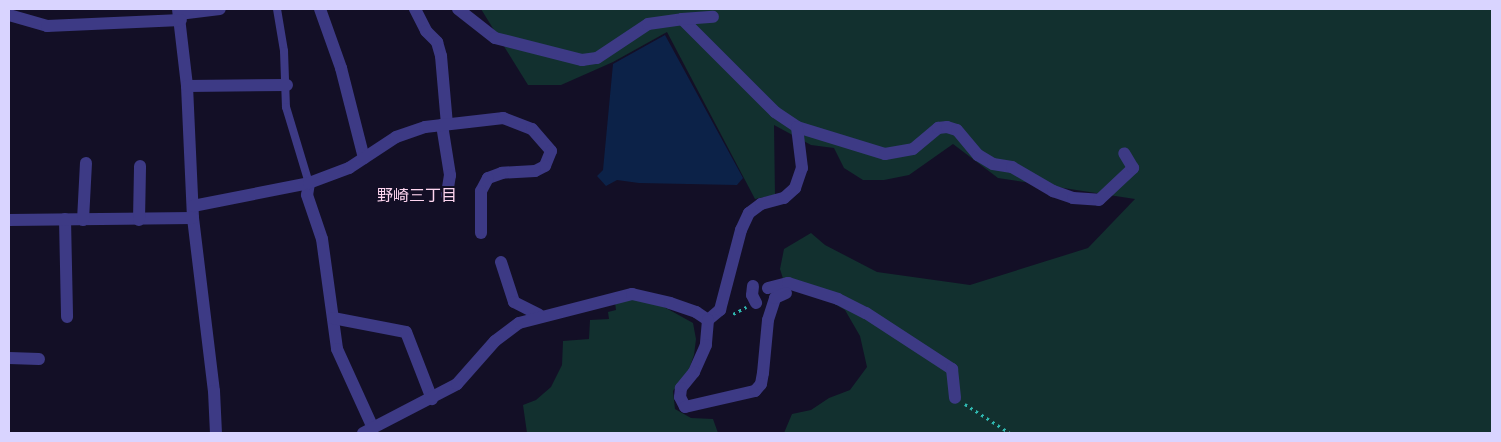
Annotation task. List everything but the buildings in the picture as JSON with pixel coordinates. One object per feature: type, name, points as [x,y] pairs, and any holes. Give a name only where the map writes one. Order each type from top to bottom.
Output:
[{"type":"street","points":[[11,13],[47,26],[220,9]]},
{"type":"street","points":[[320,9],[341,68],[364,158]]},
{"type":"street","points":[[415,9],[426,31],[437,42],[441,56],[444,124],[450,175],[447,195]]},
{"type":"street","points":[[458,9],[495,38],[582,60],[596,58],[648,24],[714,17]]},
{"type":"street","points":[[179,14],[187,86],[193,212],[214,391],[216,433]]},
{"type":"street","points":[[682,19],[776,112],[797,127],[885,154],[913,149],[938,128],[947,127],[957,130],[978,155],[993,164],[1012,167],[1061,195],[1099,200],[1133,168],[1124,154]]},
{"type":"street","points":[[187,86],[286,85]]},
{"type":"street","points":[[9,220],[139,220],[193,212],[309,183],[349,168],[396,137],[444,124],[503,118],[532,129],[551,150],[546,166],[535,171],[502,173],[488,178],[481,191],[481,234]]},
{"type":"street","points":[[786,293],[775,298],[768,320],[763,373],[758,388],[732,399],[685,408],[680,397],[681,388],[694,372],[706,345],[708,320],[720,310],[741,230],[750,213],[761,204],[784,198],[795,188],[802,168],[797,127]]},
{"type":"street","points":[[83,220],[86,163]]},
{"type":"street","points":[[139,220],[140,166]]},
{"type":"street","points":[[309,183],[307,195],[322,239],[337,349],[366,432],[432,399],[457,384],[495,341],[518,323],[539,315],[632,294],[679,306],[708,320]]},
{"type":"street","points":[[65,219],[67,317]]},
{"type":"street","points":[[502,262],[514,302],[539,315]]},
{"type":"street","points":[[768,288],[788,283],[838,299],[866,313],[952,369],[955,398]]},
{"type":"street","points":[[753,286],[752,295],[756,302]]},
{"type":"street","points":[[720,310],[733,314]]},
{"type":"street","points":[[333,318],[406,332],[432,399]]},
{"type":"street","points":[[9,358],[39,359]]},
{"type":"lane","points":[[277,9],[286,85],[286,107],[309,183]]},
{"type":"path","points":[[955,398],[989,417],[1010,433]]},
{"type":"green space","points":[[481,9],[1492,9],[1492,433],[784,433],[792,414],[811,410],[829,398],[850,390],[867,367],[860,336],[845,310],[826,299],[785,285],[780,269],[784,249],[811,233],[825,245],[877,272],[970,285],[1088,248],[1135,199],[998,178],[953,144],[909,175],[884,180],[863,180],[844,168],[834,148],[811,145],[774,125],[775,195],[755,199],[667,32],[613,62],[561,85],[528,85]]},
{"type":"green space","points":[[632,298],[657,303],[693,323],[696,339],[694,355],[689,369],[673,391],[675,409],[691,418],[713,419],[718,433],[527,433],[523,405],[536,400],[551,387],[562,365],[563,341],[589,339],[590,320],[609,319],[608,312],[616,310],[615,302]]},
{"type":"water","points":[[665,35],[743,178],[737,185],[639,183],[617,180],[606,186],[597,176],[603,170],[613,64]]},
{"type":"district","name":"野崎三丁目","points":[[417,195]]}]
